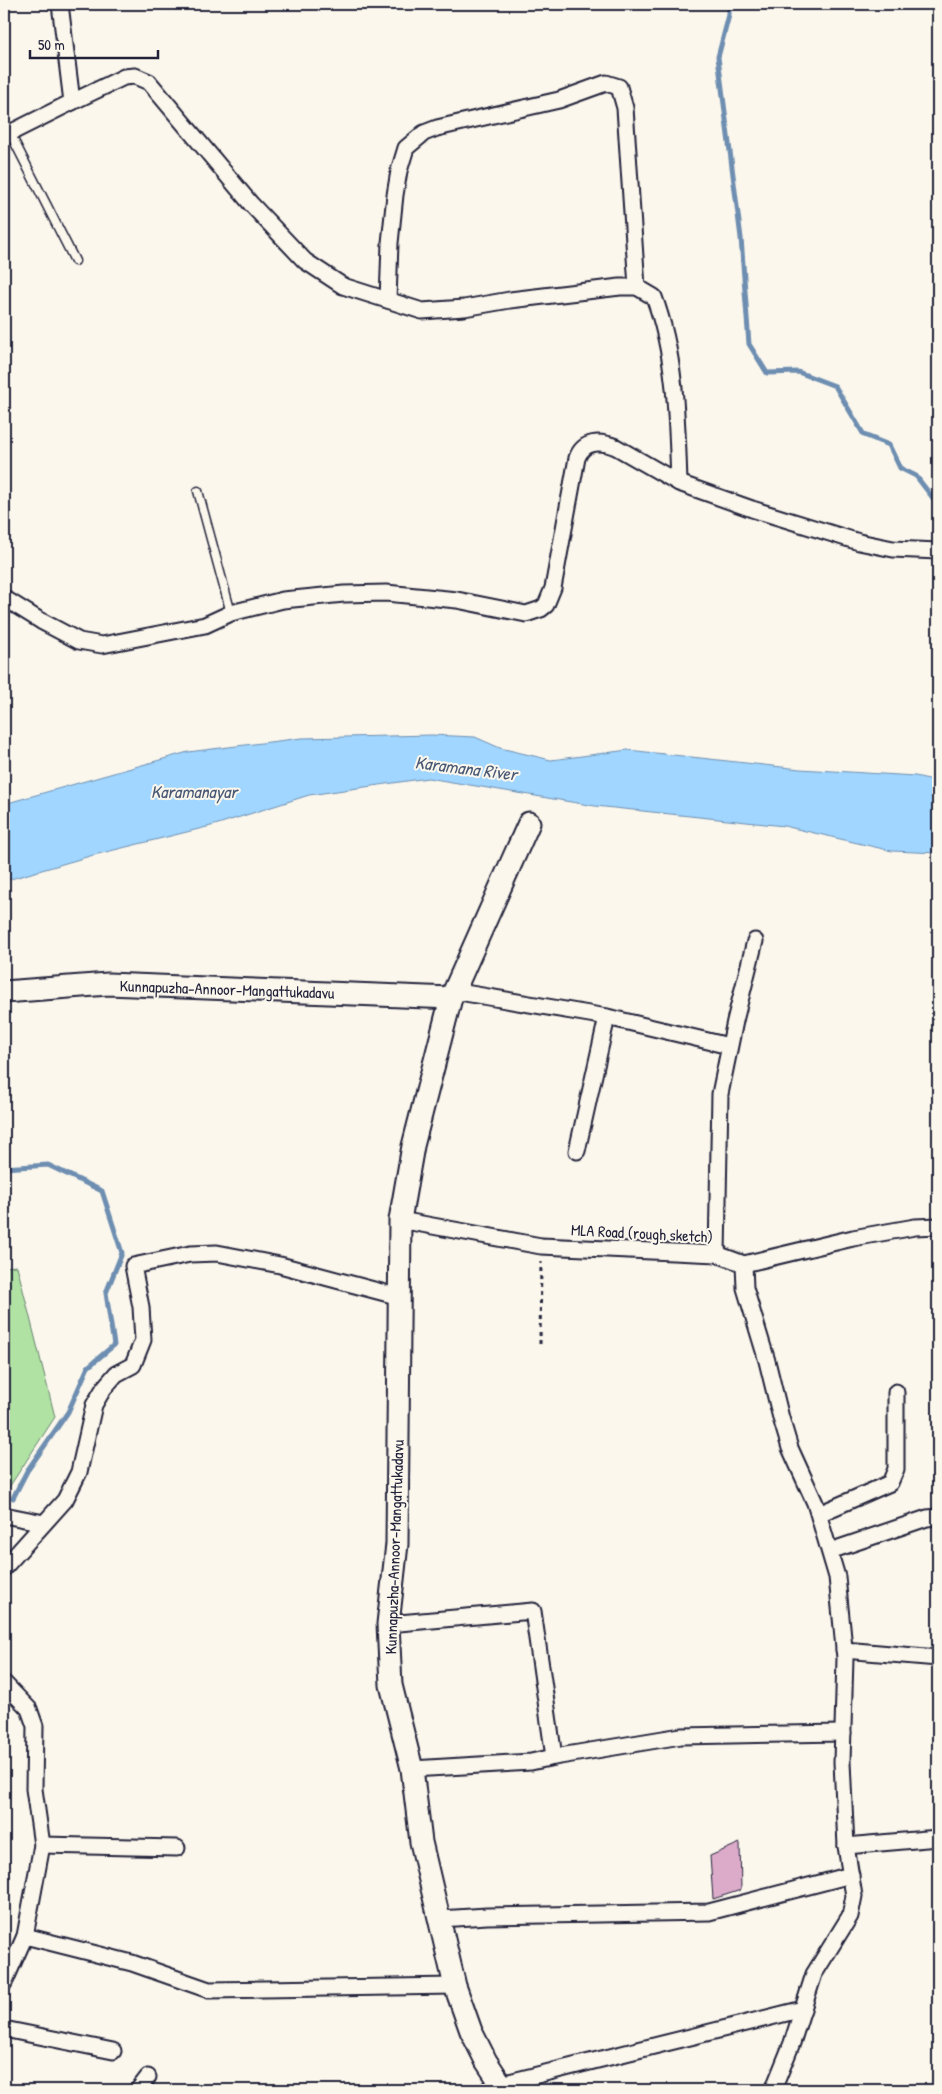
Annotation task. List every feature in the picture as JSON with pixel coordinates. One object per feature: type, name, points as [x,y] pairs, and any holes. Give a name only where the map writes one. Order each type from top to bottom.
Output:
[{"type":"street","points":[[60,4],[72,102]]},
{"type":"street","points":[[7,134],[124,77],[135,76],[150,82],[251,204],[305,261],[343,286],[422,311],[444,310],[620,287],[637,288],[654,297],[664,324],[677,403],[679,483]]},
{"type":"street","points":[[388,300],[395,195],[406,148],[424,133],[437,128],[559,100],[606,83],[619,87],[625,108],[637,288]]},
{"type":"street","points":[[4,598],[41,622],[79,641],[102,645],[205,625],[231,613],[283,600],[344,594],[386,593],[457,600],[518,614],[532,613],[541,609],[546,604],[553,588],[578,458],[580,451],[592,443],[605,443],[616,447],[679,483],[752,509],[858,542],[893,549],[938,551]]},
{"type":"street","name":"Kunnapuzha-Annoor-Mangattukadavu","points":[[498,2088],[472,2032],[456,1986],[421,1842],[412,1769],[391,1685],[388,1624],[398,1544],[400,1220],[413,1146],[452,994],[529,822]]},
{"type":"street","points":[[717,1254],[720,1094],[755,941]]},
{"type":"street","name":"Kunnapuzha-Annoor-Mangattukadavu","points":[[4,992],[108,984],[452,994]]},
{"type":"street","points":[[452,994],[607,1017],[730,1046]]},
{"type":"street","points":[[577,1151],[607,1017]]},
{"type":"street","name":"MLA Road (rough sketch)","points":[[400,1220],[541,1246],[717,1254],[744,1264]]},
{"type":"street","points":[[773,2090],[814,1974],[850,1916],[854,1896],[846,1846],[842,1762],[844,1650],[837,1577],[819,1514],[790,1448],[781,1418],[767,1361],[745,1288],[744,1264],[854,1238],[915,1227],[938,1226]]},
{"type":"street","points":[[4,1568],[65,1500],[80,1472],[94,1405],[104,1388],[116,1374],[133,1366],[143,1340],[141,1307],[133,1266],[190,1254],[217,1253],[280,1265],[400,1297]]},
{"type":"street","points":[[819,1514],[890,1483],[896,1469],[896,1392]]},
{"type":"street","points":[[4,1515],[44,1523]]},
{"type":"street","points":[[830,1551],[927,1518],[938,1517]]},
{"type":"street","points":[[388,1624],[532,1611],[554,1757]]},
{"type":"street","points":[[844,1650],[938,1658]]},
{"type":"street","points":[[4,1682],[28,1709],[34,1726],[34,1789],[42,1845],[25,1936],[4,1983]]},
{"type":"street","points":[[412,1769],[530,1762],[681,1736],[843,1733]]},
{"type":"street","points":[[846,1846],[938,1838]]},
{"type":"street","points":[[42,1845],[177,1848]]},
{"type":"street","points":[[440,1919],[487,1916],[709,1912],[851,1875]]},
{"type":"street","points":[[25,1936],[132,1963],[209,1990],[456,1986]]},
{"type":"street","points":[[498,2088],[803,2009]]},
{"type":"street","points":[[4,2029],[114,2051]]},
{"type":"street","points":[[138,2090],[148,2077]]},
{"type":"lane","points":[[7,134],[75,262]]},
{"type":"lane","points":[[198,491],[231,613]]},
{"type":"path","points":[[540,1344],[541,1246]]},
{"type":"green space","points":[[17,1266],[55,1417],[4,1495],[4,1267]]},
{"type":"water","name":"Karamanayar","points":[[432,735],[475,737],[500,748],[551,760],[628,750],[800,769],[915,776],[938,781],[938,853],[892,851],[784,826],[595,806],[428,778],[309,795],[215,825],[90,856],[4,881],[4,804],[188,752],[302,738]]},
{"type":"building","points":[[740,1843],[741,1890],[713,1899],[710,1856]]},
{"type":"waterway","points":[[729,4],[729,15],[718,57],[741,238],[749,344],[767,373],[798,372],[835,386],[864,435],[889,445],[900,468],[916,476],[936,502],[936,536]]},
{"type":"waterway","points":[[4,1168],[48,1165],[102,1191],[122,1253],[106,1293],[114,1345],[88,1367],[68,1412],[27,1471],[13,1498]]},
{"type":"water label","name":"Karamana River","points":[[466,768]]}]
